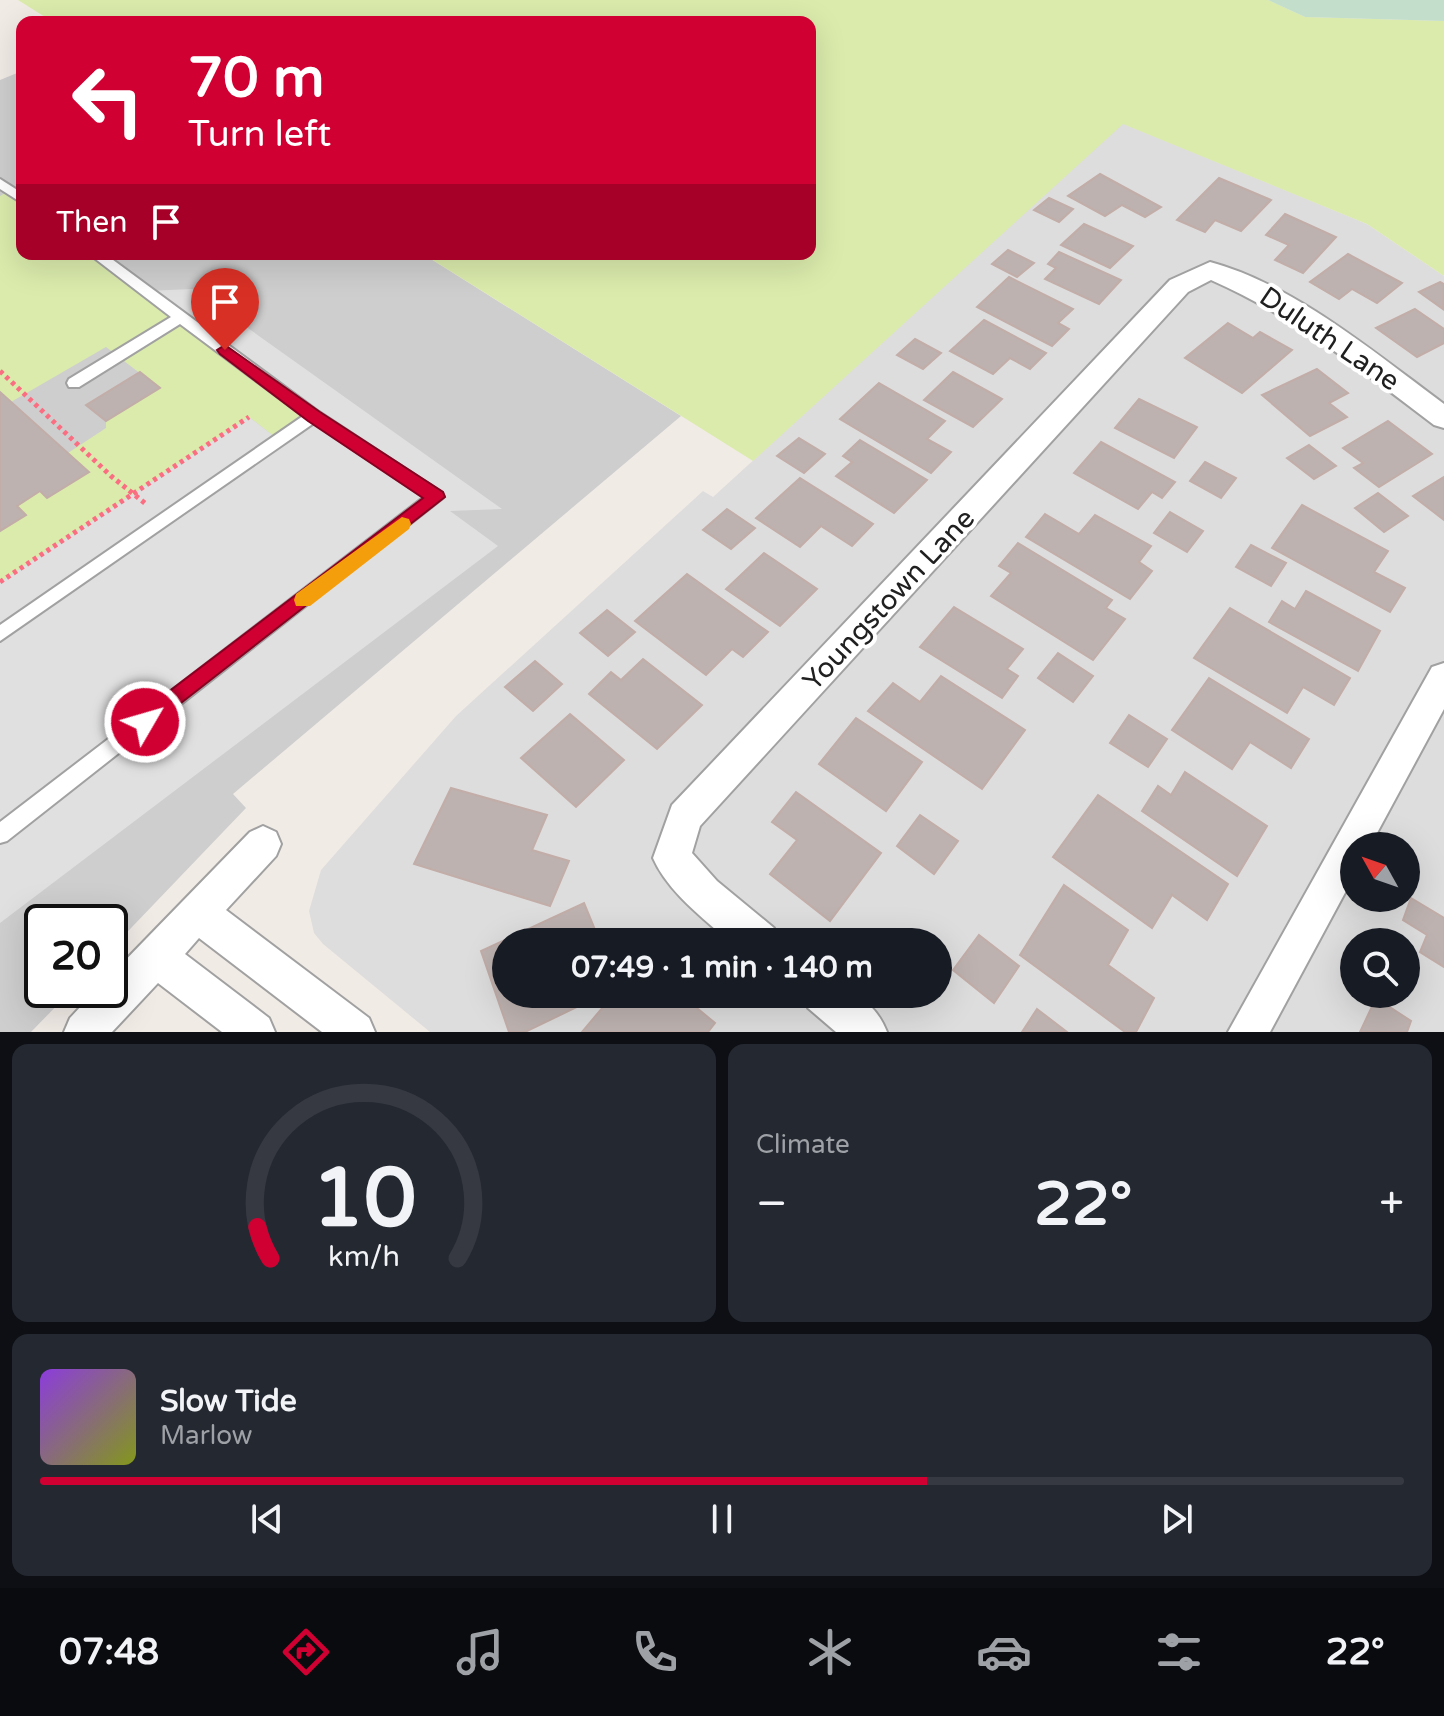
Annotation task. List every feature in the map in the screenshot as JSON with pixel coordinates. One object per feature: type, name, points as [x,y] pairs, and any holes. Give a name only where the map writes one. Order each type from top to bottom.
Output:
[{"type":"street","name":"Duluth Lane","points":[[1210,270],[1253,286],[1317,323],[1444,418]]},
{"type":"street","name":"Youngstown Lane","points":[[744,928],[704,894],[672,858],[685,817],[1179,286],[1210,270]]},
{"type":"street","points":[[1248,1032],[1444,677]]},
{"type":"street","points":[[84,1032],[263,844]]},
{"type":"street","points":[[196,912],[355,1032]]},
{"type":"street","points":[[155,956],[255,1032]]},
{"type":"street","points":[[839,1008],[867,1032]]},
{"type":"lane","points":[[0,834],[436,497],[314,416],[104,260]]},
{"type":"lane","points":[[74,383],[181,317]]},
{"type":"lane","points":[[0,634],[314,416]]},
{"type":"path","points":[[0,371],[165,520]]},
{"type":"path","points":[[0,582],[249,417]]},
{"type":"shaded area","points":[[16,73],[16,260],[433,260],[681,416],[233,794],[246,808],[128,931],[128,904],[24,904],[24,1008],[54,1008],[31,1032],[0,1032],[0,80]]},
{"type":"shaded area","points":[[1123,123],[1367,224],[1444,276],[1444,1032],[430,1032],[323,944],[314,933],[309,911],[321,870],[456,716],[703,491],[713,497]]},
{"type":"shaded area","points":[[193,289],[502,509],[450,511],[498,546],[0,923],[0,582],[249,417],[280,441],[313,416],[146,291]]},
{"type":"green space","points":[[18,0],[1268,0],[1305,17],[1444,21],[1444,276],[1367,224],[1123,124],[753,461],[433,260],[816,260],[816,16],[43,16]]},
{"type":"green space","points":[[1268,0],[1444,0],[1444,21],[1305,17]]},
{"type":"green space","points":[[11,190],[16,194],[16,260],[104,260],[314,416],[280,441],[249,417],[0,582],[0,531],[25,515],[17,506],[40,491],[48,498],[89,472],[68,453],[106,428],[106,421],[159,388],[106,347],[11,402],[0,392],[0,196]]},
{"type":"building","points":[[1100,174],[1161,207],[1145,217],[1122,205],[1105,216],[1068,196]]},
{"type":"building","points":[[1219,178],[1271,200],[1241,231],[1215,220],[1205,232],[1177,220]]},
{"type":"building","points":[[1049,198],[1073,209],[1059,222],[1034,210]]},
{"type":"building","points":[[1285,214],[1336,237],[1303,273],[1275,260],[1289,245],[1266,235]]},
{"type":"building","points":[[1084,224],[1133,246],[1110,268],[1061,245]]},
{"type":"building","points":[[1008,250],[1034,263],[1017,277],[992,264]]},
{"type":"building","points":[[1059,252],[1121,280],[1099,304],[1045,279],[1056,268],[1048,264]]},
{"type":"building","points":[[1348,254],[1402,283],[1377,303],[1352,289],[1339,299],[1310,282]]},
{"type":"building","points":[[1009,277],[1073,309],[1058,323],[1069,329],[1052,346],[977,307]]},
{"type":"building","points":[[1440,282],[1444,284],[1443,309],[1419,292]]},
{"type":"building","points":[[1415,309],[1444,329],[1444,343],[1417,357],[1376,328]]},
{"type":"building","points":[[984,320],[1046,353],[1030,369],[1010,358],[993,374],[950,351]]},
{"type":"building","points":[[1228,323],[1253,338],[1260,332],[1292,350],[1242,393],[1185,358]]},
{"type":"building","points":[[915,339],[941,353],[923,369],[897,355]]},
{"type":"building","points":[[1317,369],[1348,393],[1329,403],[1347,417],[1310,436],[1262,395]]},
{"type":"building","points":[[140,372],[160,388],[106,421],[86,405]]},
{"type":"building","points":[[953,372],[1002,399],[973,427],[924,400]]},
{"type":"building","points":[[879,383],[945,421],[927,439],[951,452],[931,473],[840,419]]},
{"type":"building","points":[[0,392],[89,472],[47,498],[40,491],[17,506],[26,515],[0,531]]},
{"type":"building","points":[[1139,399],[1197,427],[1174,458],[1115,428]]},
{"type":"building","points":[[1388,421],[1432,454],[1379,487],[1354,468],[1363,463],[1343,448]]},
{"type":"building","points":[[799,438],[825,454],[804,473],[777,456]]},
{"type":"building","points":[[860,440],[927,480],[894,513],[836,476],[852,462],[843,456]]},
{"type":"building","points":[[1101,442],[1175,482],[1162,498],[1152,492],[1138,509],[1074,473]]},
{"type":"building","points":[[1309,445],[1336,466],[1314,479],[1287,458]]},
{"type":"building","points":[[1205,462],[1236,478],[1221,498],[1190,481]]},
{"type":"building","points":[[1444,477],[1444,520],[1413,496]]},
{"type":"building","points":[[800,478],[873,524],[852,546],[821,526],[800,547],[756,518]]},
{"type":"building","points":[[1378,493],[1408,516],[1384,532],[1355,508]]},
{"type":"building","points":[[1302,505],[1388,551],[1374,572],[1405,588],[1390,612],[1272,548]]},
{"type":"building","points":[[727,509],[755,528],[731,549],[703,530]]},
{"type":"building","points":[[1170,512],[1203,531],[1187,552],[1154,533]]},
{"type":"building","points":[[1045,514],[1079,534],[1095,515],[1151,546],[1139,562],[1152,571],[1130,599],[1026,537]]},
{"type":"building","points":[[1018,543],[1112,600],[1106,608],[1125,619],[1093,660],[991,596],[1011,573],[999,566]]},
{"type":"building","points":[[1251,545],[1286,563],[1271,586],[1236,567]]},
{"type":"building","points":[[764,553],[817,589],[780,626],[726,589]]},
{"type":"building","points":[[687,574],[768,632],[743,657],[732,649],[706,675],[635,621]]},
{"type":"building","points":[[1306,591],[1380,631],[1358,671],[1269,622],[1282,601],[1295,609]]},
{"type":"building","points":[[954,607],[1023,649],[1007,669],[1018,676],[1002,698],[920,647]]},
{"type":"building","points":[[1230,608],[1350,678],[1334,705],[1303,687],[1287,713],[1194,658]]},
{"type":"building","points":[[607,610],[635,632],[608,656],[580,633]]},
{"type":"building","points":[[1058,653],[1093,676],[1073,702],[1038,678]]},
{"type":"building","points":[[643,659],[702,705],[657,749],[589,694],[611,672],[621,680]]},
{"type":"building","points":[[535,661],[562,684],[533,711],[505,687]]},
{"type":"building","points":[[941,676],[1025,730],[982,789],[868,711],[893,683],[920,702]]},
{"type":"building","points":[[1209,678],[1309,739],[1291,768],[1250,742],[1232,769],[1172,730]]},
{"type":"building","points":[[570,714],[624,760],[576,807],[521,758]]},
{"type":"building","points":[[1129,715],[1167,739],[1148,767],[1110,743]]},
{"type":"building","points":[[856,718],[922,762],[886,811],[819,764]]},
{"type":"building","points":[[1185,772],[1267,826],[1237,876],[1142,811],[1158,786],[1171,795]]},
{"type":"building","points":[[451,788],[547,815],[532,850],[569,861],[550,906],[414,864]]},
{"type":"building","points":[[796,792],[881,853],[830,921],[770,874],[797,840],[772,822]]},
{"type":"building","points":[[1098,795],[1228,884],[1207,920],[1172,895],[1152,928],[1053,857]]},
{"type":"building","points":[[920,815],[958,841],[934,874],[897,846]]},
{"type":"building","points":[[1064,885],[1128,930],[1108,965],[1154,998],[1136,1032],[1125,1032],[1020,955]]},
{"type":"building","points":[[584,903],[594,928],[530,928]]},
{"type":"building","points":[[1420,903],[1444,918],[1444,967],[1420,952],[1427,935],[1403,920],[1406,912],[1420,912]]},
{"type":"building","points":[[979,935],[1019,966],[994,1003],[953,970]]},
{"type":"building","points":[[492,946],[492,983],[481,951]]},
{"type":"building","points":[[501,1008],[575,1008],[525,1032],[509,1032]]},
{"type":"building","points":[[602,1008],[697,1008],[715,1023],[708,1032],[582,1032]]},
{"type":"building","points":[[1371,1008],[1391,1008],[1411,1021],[1407,1032],[1360,1032]]},
{"type":"building","points":[[1037,1009],[1067,1032],[1022,1032]]},
{"type":"slow traffic","points":[[303,600],[402,524]]},
{"type":"route","points":[[145,722],[436,497],[314,416],[225,350]]}]
